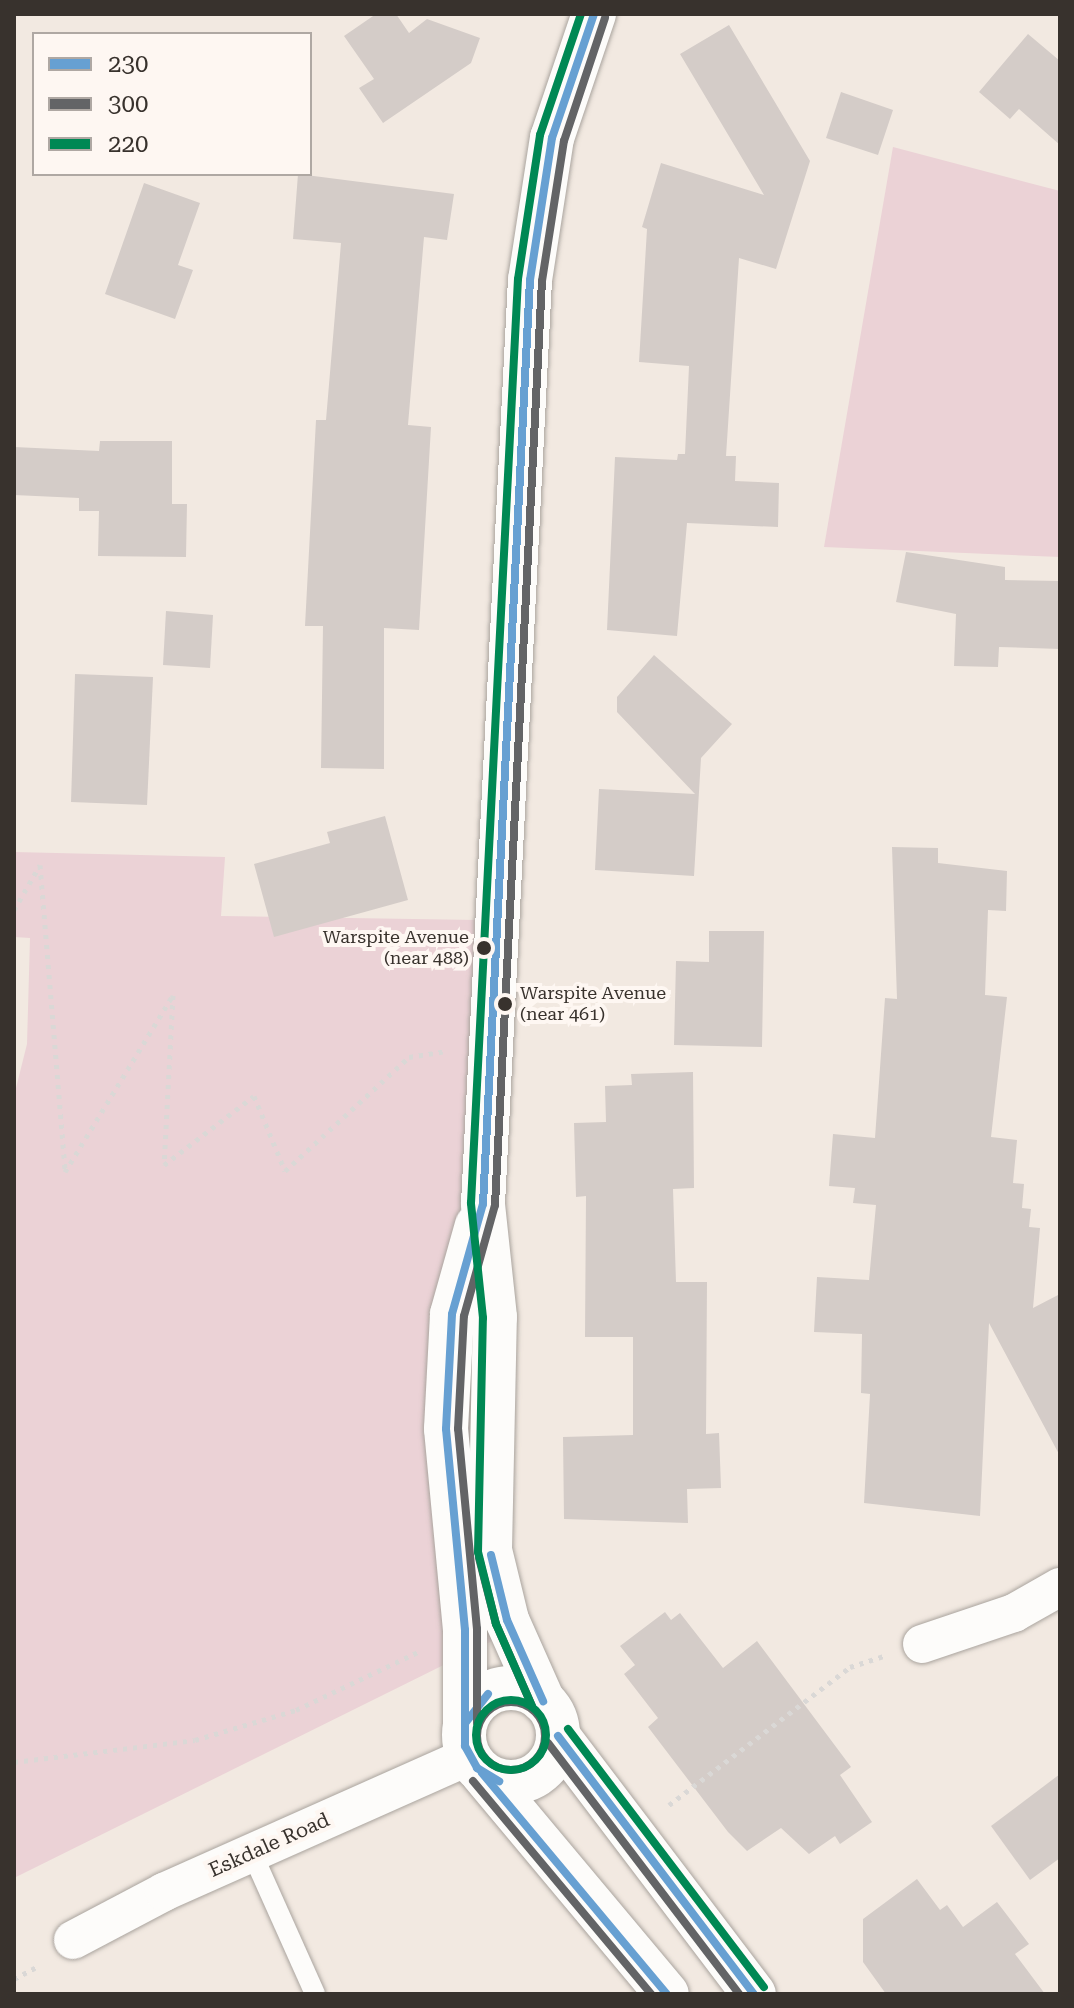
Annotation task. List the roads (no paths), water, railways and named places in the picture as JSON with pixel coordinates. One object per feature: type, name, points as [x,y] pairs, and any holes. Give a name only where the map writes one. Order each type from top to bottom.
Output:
[{"type":"main road","points":[[472,1751],[508,1783],[536,1776],[550,1763],[551,1718],[507,1620],[490,1550],[495,1317],[483,1204],[530,280],[552,138],[594,14]]},
{"type":"main road","points":[[483,1204],[452,1314],[446,1429],[465,1630],[472,1751],[667,1994]]},
{"type":"main road","points":[[472,1751],[479,1701],[502,1689],[528,1691],[754,1994]]},
{"type":"street","points":[[922,1644],[1014,1613],[1060,1587]]},
{"type":"street","name":"Eskdale Road","points":[[73,1940],[472,1751]]},
{"type":"lane","points":[[252,1853],[315,1994]]},
{"type":"place","name":"Warspite Avenue (near 488)","points":[[484,948]]},
{"type":"place","name":"Warspite Avenue (near 461)","points":[[505,1004]]}]
